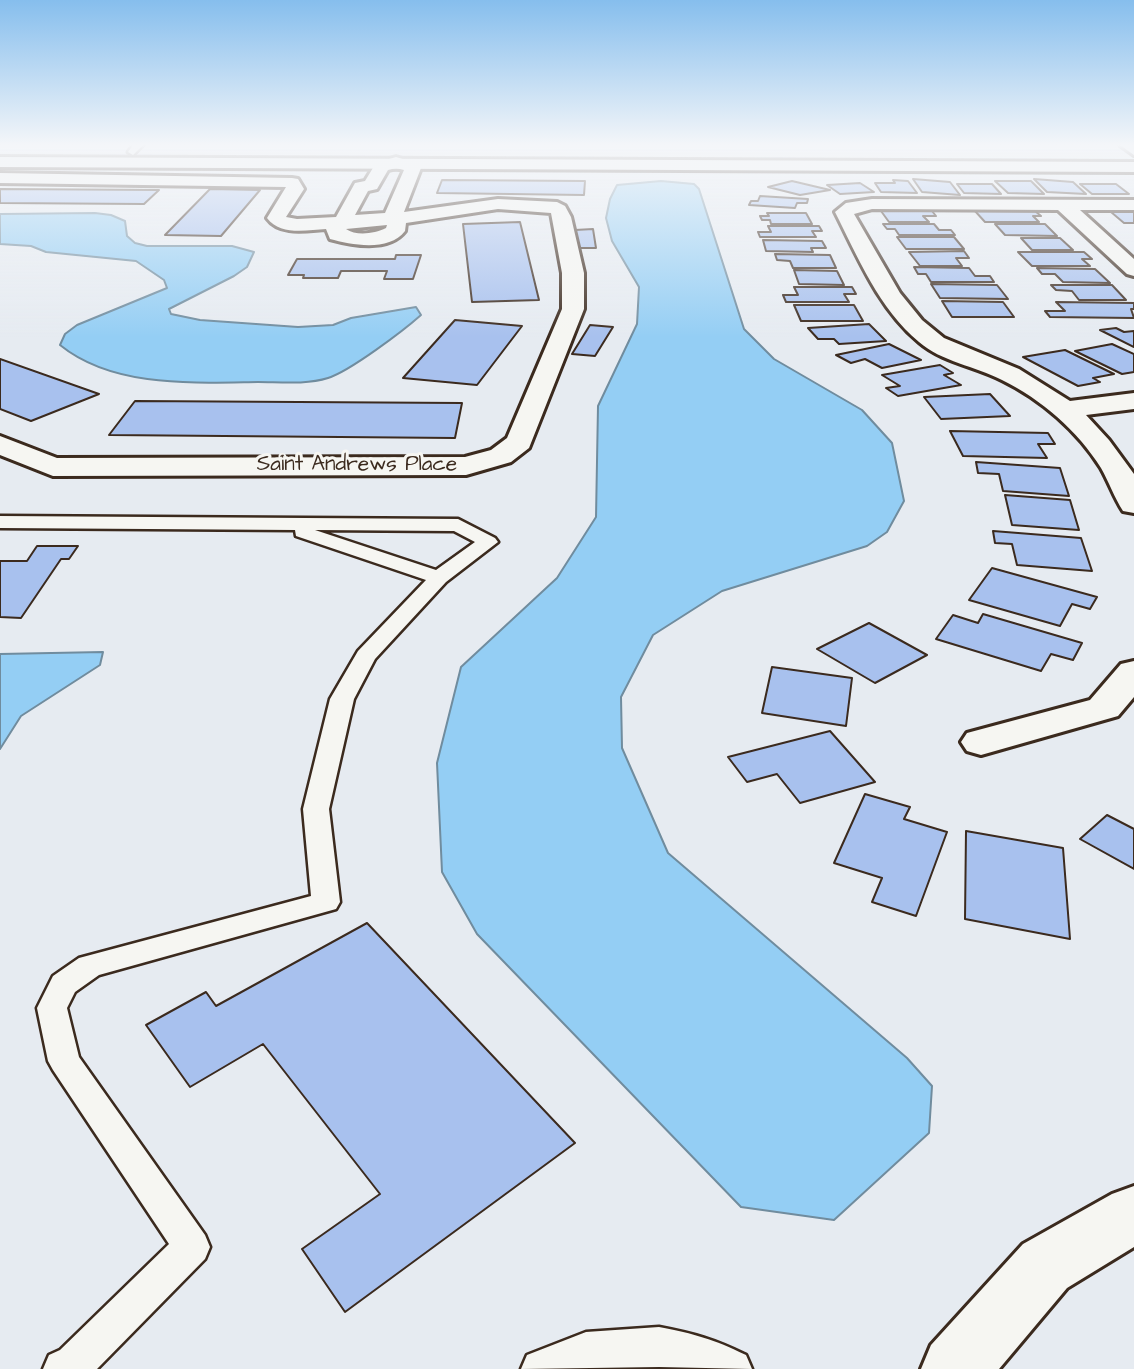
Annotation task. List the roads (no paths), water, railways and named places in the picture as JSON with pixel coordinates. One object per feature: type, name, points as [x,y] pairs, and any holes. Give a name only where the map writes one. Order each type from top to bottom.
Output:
[{"type":"street","name":"Saint Andrews Place","points":[[282,209],[276,218],[282,223],[307,225],[392,219],[463,209]]},
{"type":"street","points":[[352,220],[360,209]]},
{"type":"street","points":[[392,219],[396,209]]},
{"type":"street","name":"Saint Andrews Place","points":[[0,445],[53,467],[466,466],[500,456],[519,442],[573,309],[573,273],[559,211],[556,209]]},
{"type":"street","points":[[849,209],[844,212],[901,311],[917,328],[930,340],[1013,375],[1063,410],[1090,433],[1134,504]]},
{"type":"street","points":[[1067,209],[1134,270]]},
{"type":"street","points":[[1063,410],[1134,401]]},
{"type":"street","points":[[981,742],[1104,708],[1134,672]]},
{"type":"street","points":[[955,1369],[1045,1266],[1134,1214]]},
{"type":"lane","points":[[0,522],[177,522],[284,526],[458,525],[488,542],[439,578],[366,656],[342,699],[316,809],[326,902],[90,966],[65,984],[52,1008],[64,1061],[192,1247],[72,1368]]},
{"type":"lane","points":[[284,526],[439,578]]},
{"type":"lane","points":[[541,1369],[586,1352],[659,1347],[703,1355],[732,1369]]},
{"type":"water","points":[[608,209],[705,209],[744,329],[774,359],[862,410],[892,443],[904,501],[887,532],[867,546],[722,591],[653,635],[621,697],[622,748],[668,853],[907,1058],[932,1086],[929,1133],[834,1220],[741,1207],[477,934],[442,872],[437,763],[461,667],[557,578],[596,517],[598,406],[637,324],[639,287],[612,241],[606,218]]},
{"type":"water","points":[[0,214],[111,215],[125,221],[127,236],[135,243],[147,246],[232,246],[254,252],[247,267],[169,309],[171,314],[200,320],[298,327],[333,325],[351,318],[416,307],[421,315],[338,374],[311,382],[181,382],[129,376],[104,369],[81,359],[60,345],[65,334],[77,325],[167,288],[164,280],[136,261],[46,252],[31,246],[0,244]]},
{"type":"water","points":[[103,652],[100,665],[21,716],[0,749],[0,654]]}]
